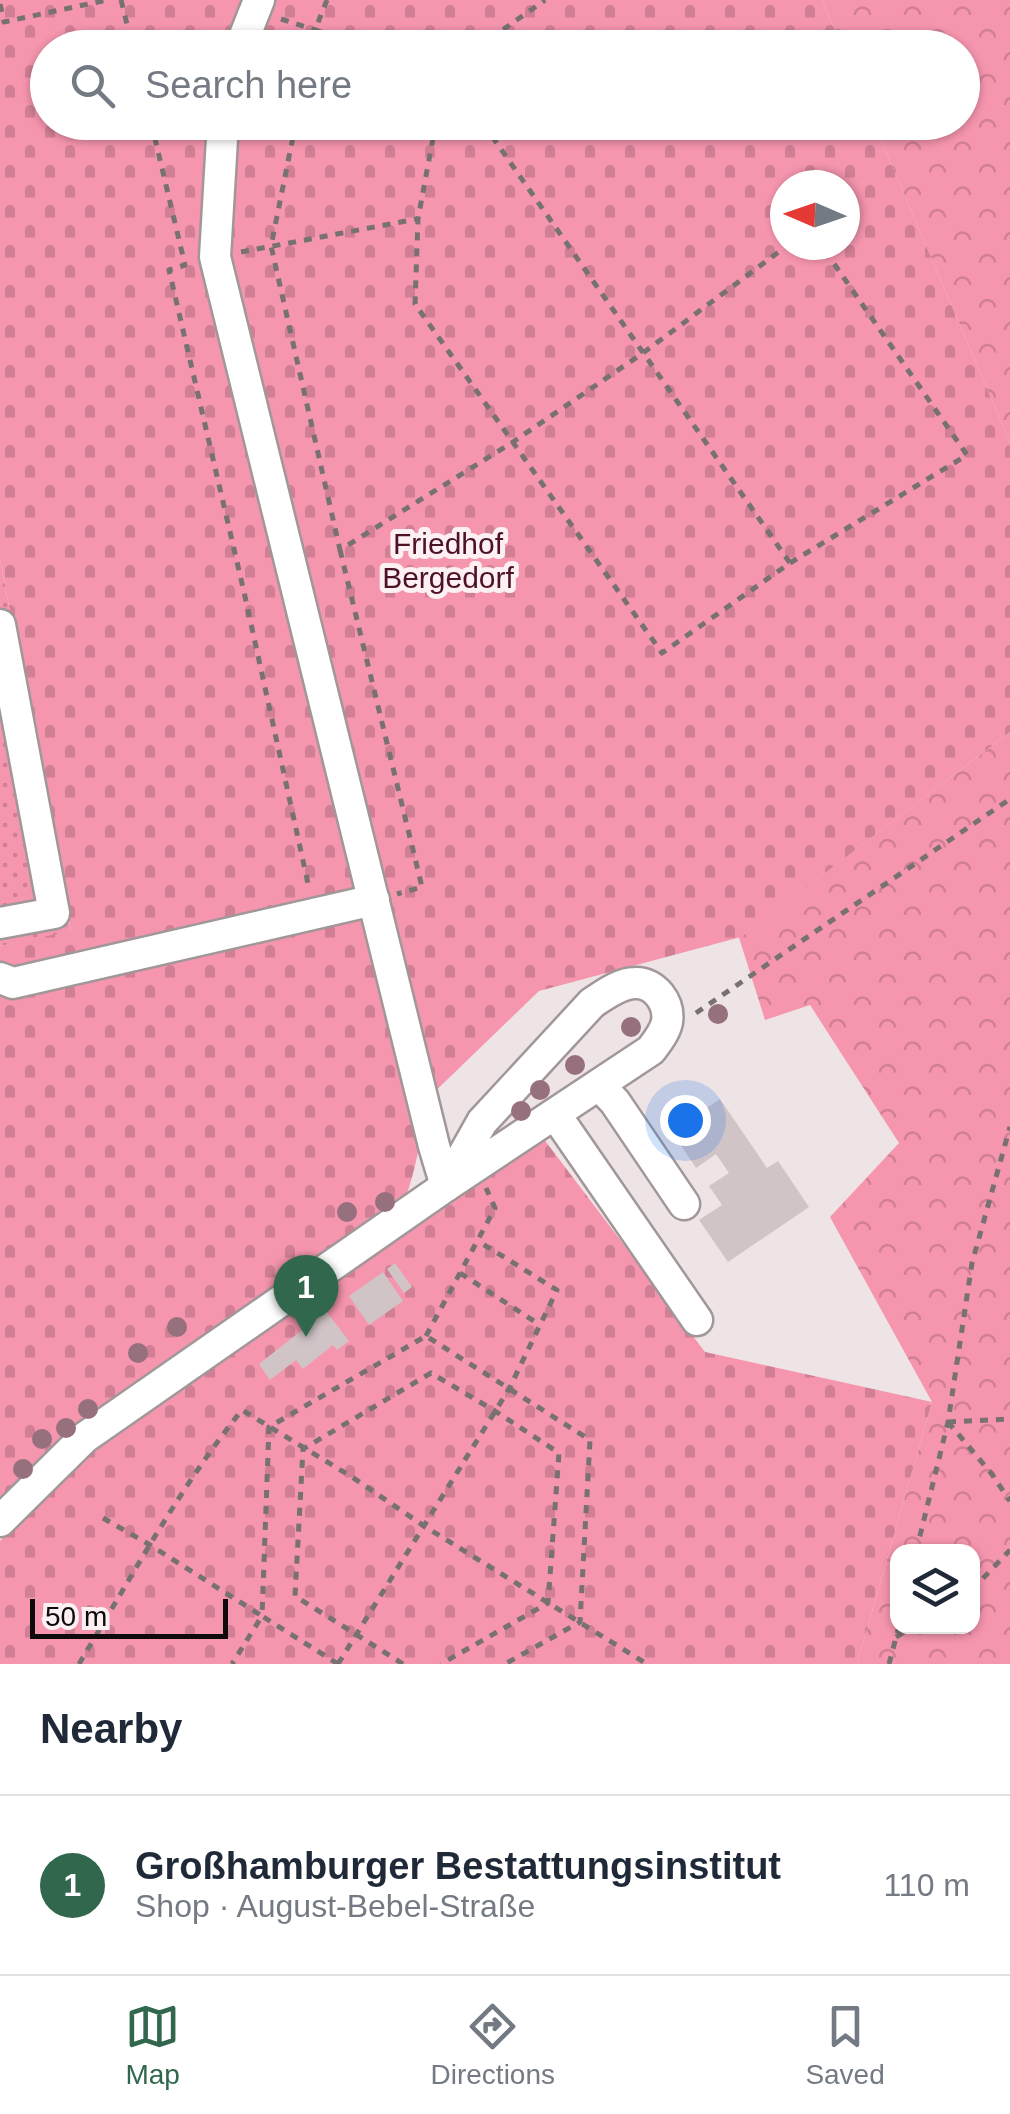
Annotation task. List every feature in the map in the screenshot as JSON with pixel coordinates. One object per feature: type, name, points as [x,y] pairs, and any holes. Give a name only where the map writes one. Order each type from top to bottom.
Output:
[{"type":"street","points":[[247,30],[257,6]]},
{"type":"street","points":[[222,140],[216,256],[446,1186]]},
{"type":"street","points":[[0,625],[54,913],[0,923]]},
{"type":"street","points":[[0,978],[13,983],[374,900]]},
{"type":"street","points":[[0,1521],[84,1438],[446,1186],[651,1050],[667,1021],[659,993],[636,982],[592,1003],[482,1122],[446,1186]]},
{"type":"street","points":[[599,1085],[615,1102],[684,1204]]},
{"type":"street","points":[[555,1114],[697,1320]]},
{"type":"path","points":[[0,4],[4,22],[106,0]]},
{"type":"path","points":[[121,0],[128,30]]},
{"type":"path","points":[[257,6],[315,30],[327,0]]},
{"type":"path","points":[[502,30],[545,0]]},
{"type":"path","points":[[155,140],[185,265],[169,270],[314,914]]},
{"type":"path","points":[[292,140],[271,246],[422,887],[374,900]]},
{"type":"path","points":[[433,140],[418,219],[414,304],[662,653],[790,563],[967,456],[831,260]]},
{"type":"path","points":[[495,140],[790,563]]},
{"type":"path","points":[[216,256],[418,219]]},
{"type":"path","points":[[340,550],[513,442],[643,353],[770,258]]},
{"type":"path","points":[[660,1038],[1010,799]]},
{"type":"path","points":[[918,1544],[948,1422],[972,1262],[1010,1127]]},
{"type":"path","points":[[269,1427],[426,1336],[496,1208],[475,1168]]},
{"type":"path","points":[[103,1518],[338,1664],[509,1389],[557,1290],[478,1240]]},
{"type":"path","points":[[460,1273],[540,1325]]},
{"type":"path","points":[[426,1336],[590,1440],[580,1622]]},
{"type":"path","points":[[303,1449],[431,1373],[496,1411],[559,1453],[548,1603]]},
{"type":"path","points":[[79,1664],[218,1439],[242,1410],[647,1664]]},
{"type":"path","points":[[948,1422],[1010,1419]]},
{"type":"path","points":[[948,1422],[1010,1500]]},
{"type":"path","points":[[232,1664],[262,1616],[269,1427]]},
{"type":"path","points":[[303,1449],[295,1596],[403,1664]]},
{"type":"path","points":[[980,1582],[1010,1550]]},
{"type":"path","points":[[441,1664],[548,1603]]},
{"type":"path","points":[[505,1664],[580,1622]]},
{"type":"path","points":[[889,1664],[897,1634]]},
{"type":"path","points":[[896,1637],[901,1634]]},
{"type":"green space","name":"Friedhof Bergedorf","points":[[0,0],[822,0],[835,30],[30,30],[30,140],[881,140],[1010,443],[1010,732],[741,937],[539,991],[424,1102],[418,1153],[404,1202],[0,1501],[0,946],[71,930],[0,559]]},
{"type":"green space","points":[[822,0],[1010,0],[1010,443],[881,140],[980,140],[980,30],[835,30]]},
{"type":"green space","points":[[0,559],[71,931],[0,946]]},
{"type":"green space","points":[[1010,732],[1010,1664],[857,1664],[890,1549],[890,1634],[980,1634],[980,1544],[891,1544],[932,1402],[830,1217],[899,1143],[810,1005],[765,1020],[735,925],[742,936]]},
{"type":"green space","points":[[543,1138],[705,1352],[932,1402],[857,1664],[0,1664],[0,1541],[99,1442],[426,1215]]},
{"type":"building","points":[[720,1099],[767,1168],[778,1161],[809,1207],[728,1262],[699,1220],[722,1205],[709,1186],[729,1173],[716,1154],[696,1168],[672,1132]]},
{"type":"building","points":[[395,1263],[412,1287],[404,1293],[387,1269]]},
{"type":"building","points":[[383,1272],[403,1301],[369,1325],[349,1296]]},
{"type":"building","points":[[326,1311],[349,1341],[337,1350],[333,1345],[303,1369],[296,1360],[270,1380],[259,1364]]},
{"type":"place","name":"Großhamburger Bestattungsinstitut","points":[[306,1337]]}]
